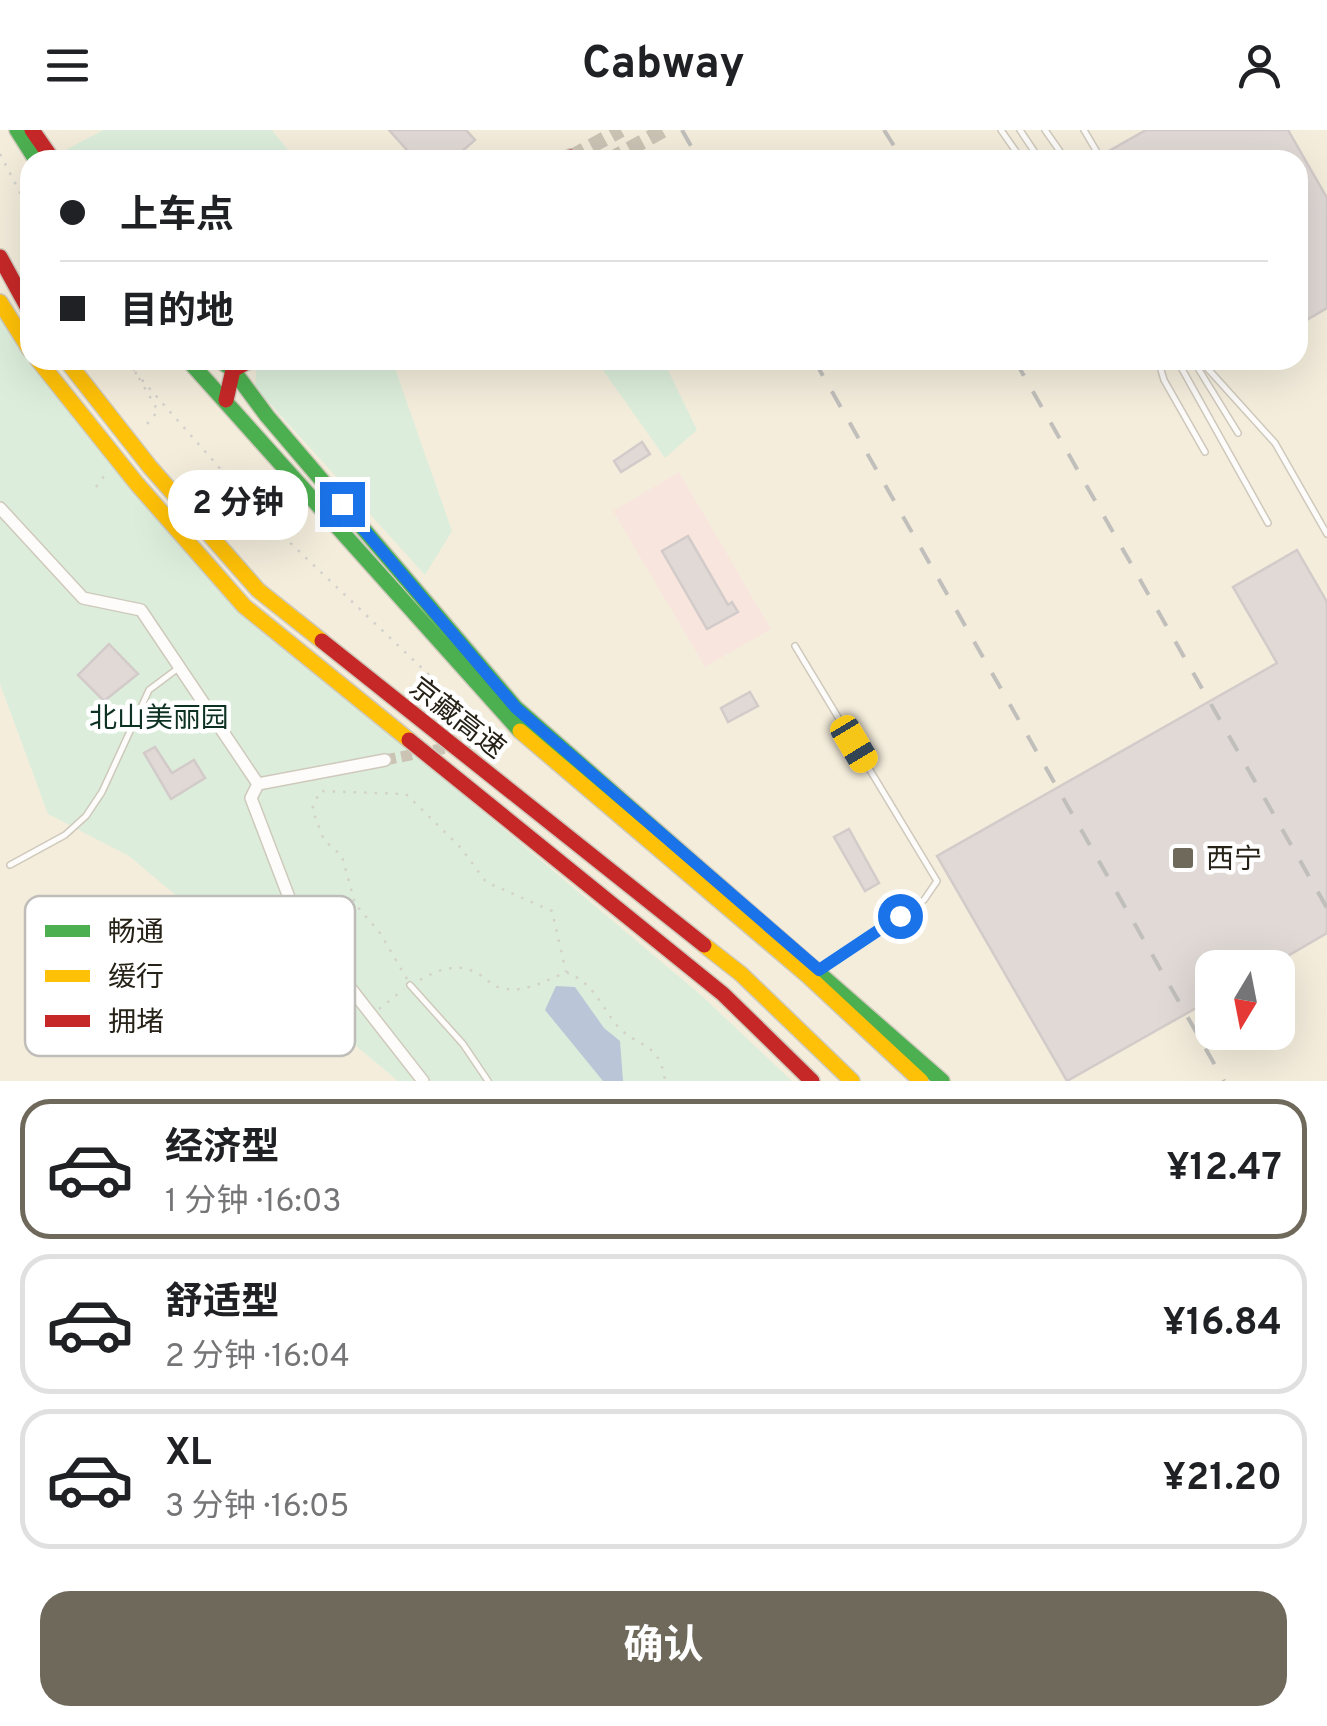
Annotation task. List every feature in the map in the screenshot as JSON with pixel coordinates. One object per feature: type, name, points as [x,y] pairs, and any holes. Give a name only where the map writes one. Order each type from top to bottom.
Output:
[{"type":"main road","points":[[0,257],[20,294]]},
{"type":"main road","points":[[0,302],[20,334]]},
{"type":"main road","name":"京藏高速","points":[[46,370],[244,606],[723,994],[812,1081]]},
{"type":"main road","name":"京藏高速","points":[[74,370],[150,467],[258,590],[741,974],[852,1081]]},
{"type":"main road","points":[[197,370],[508,720],[807,975],[921,1081]]},
{"type":"main road","points":[[211,386],[220,370]]},
{"type":"main road","points":[[224,370],[226,400]]},
{"type":"main road","points":[[230,370],[516,708],[942,1081]]},
{"type":"street","points":[[0,508],[83,598],[141,610],[258,784]]},
{"type":"street","points":[[258,784],[384,760]]},
{"type":"street","points":[[258,784],[251,798],[288,896]]},
{"type":"street","points":[[355,993],[423,1081]]},
{"type":"lane","points":[[1162,370],[1205,452]]},
{"type":"lane","points":[[1180,370],[1268,522]]},
{"type":"lane","points":[[1203,370],[1238,433]]},
{"type":"lane","points":[[1206,370],[1275,443],[1327,534]]},
{"type":"lane","points":[[795,646],[937,881],[924,900],[819,970]]},
{"type":"lane","points":[[10,865],[65,835],[86,816],[102,792],[149,690],[178,669]]},
{"type":"lane","points":[[410,985],[464,1044],[488,1081]]},
{"type":"path","points":[[0,154],[20,193]]},
{"type":"path","points":[[135,372],[158,410],[146,424]]},
{"type":"path","points":[[135,372],[286,540],[490,733],[482,741]]},
{"type":"path","points":[[96,487],[112,466]]},
{"type":"path","points":[[353,896],[342,856],[324,840],[312,809],[320,791],[406,794],[461,848],[486,882],[552,911],[566,972]]},
{"type":"path","points":[[355,904],[380,933],[410,985]]},
{"type":"path","points":[[372,1015],[410,985],[440,969],[458,967],[477,973],[494,987],[511,990],[566,972],[584,980],[601,997],[616,1025],[657,1053],[666,1081]]},
{"type":"shaded area","points":[[679,472],[771,629],[705,667],[613,511]]},
{"type":"green space","points":[[103,130],[272,130],[288,150],[66,150]]},
{"type":"green space","name":"北山美丽园","points":[[0,307],[20,331],[20,370],[53,370],[279,640],[702,996],[792,1081],[398,1081],[355,1045],[355,896],[177,896],[129,856],[48,814],[0,684]]},
{"type":"green space","points":[[256,370],[396,370],[452,531],[425,575],[255,387]]},
{"type":"green space","points":[[603,370],[668,370],[697,430],[665,458]]},
{"type":"water","points":[[556,986],[575,987],[604,1028],[620,1041],[623,1081],[603,1081],[545,1010]]},
{"type":"building","points":[[389,130],[466,130],[475,140],[464,150],[407,150]]},
{"type":"building","points":[[1146,130],[1288,130],[1299,150],[1111,150]]},
{"type":"building","points":[[1308,165],[1327,198],[1327,308],[1308,319]]},
{"type":"building","points":[[642,442],[650,454],[621,472],[614,461]]},
{"type":"building","points":[[688,536],[728,605],[732,602],[738,612],[707,629],[662,551]]},
{"type":"building","points":[[1297,550],[1327,602],[1327,933],[1295,952],[1195,950],[1195,1009],[1067,1081],[937,856],[1277,663],[1233,587]]},
{"type":"building","points":[[109,644],[138,674],[104,701],[78,675]]},
{"type":"building","points":[[750,692],[758,706],[728,722],[721,708]]},
{"type":"building","points":[[155,747],[172,773],[194,760],[205,778],[171,799],[144,753]]},
{"type":"building","points":[[849,829],[879,883],[865,891],[834,837]]},
{"type":"tunnel","points":[[584,150],[621,130]]},
{"type":"tunnel","points":[[627,150],[664,130]]},
{"type":"tunnel","points":[[385,760],[482,741]]},
{"type":"railway","points":[[682,130],[693,150]]},
{"type":"railway","points":[[884,130],[897,150]]},
{"type":"railway","points":[[820,370],[1224,1081]]},
{"type":"railway","points":[[1021,370],[1327,908]]},
{"type":"traffic: fast","points":[[17,130],[30,150]]},
{"type":"traffic: fast","points":[[197,370],[520,731]]},
{"type":"traffic: fast","points":[[233,370],[267,416],[516,708],[942,1081]]},
{"type":"traffic: slow","points":[[0,302],[20,334]]},
{"type":"traffic: slow","points":[[46,370],[137,484],[244,606],[409,740]]},
{"type":"traffic: slow","points":[[74,370],[150,467],[258,590],[322,641]]},
{"type":"traffic: slow","points":[[520,731],[807,975],[921,1081]]},
{"type":"traffic: slow","points":[[704,945],[741,974],[852,1081]]},
{"type":"traffic: jam","points":[[32,130],[46,150]]},
{"type":"traffic: jam","points":[[0,257],[20,294]]},
{"type":"traffic: jam","points":[[226,400],[233,370]]},
{"type":"traffic: jam","points":[[322,641],[704,945]]},
{"type":"traffic: jam","points":[[409,740],[723,994],[812,1081]]},
{"type":"place","name":"西宁","points":[[1183,858]]},
{"type":"route","points":[[342,504],[516,708],[819,970],[900,916]]}]
